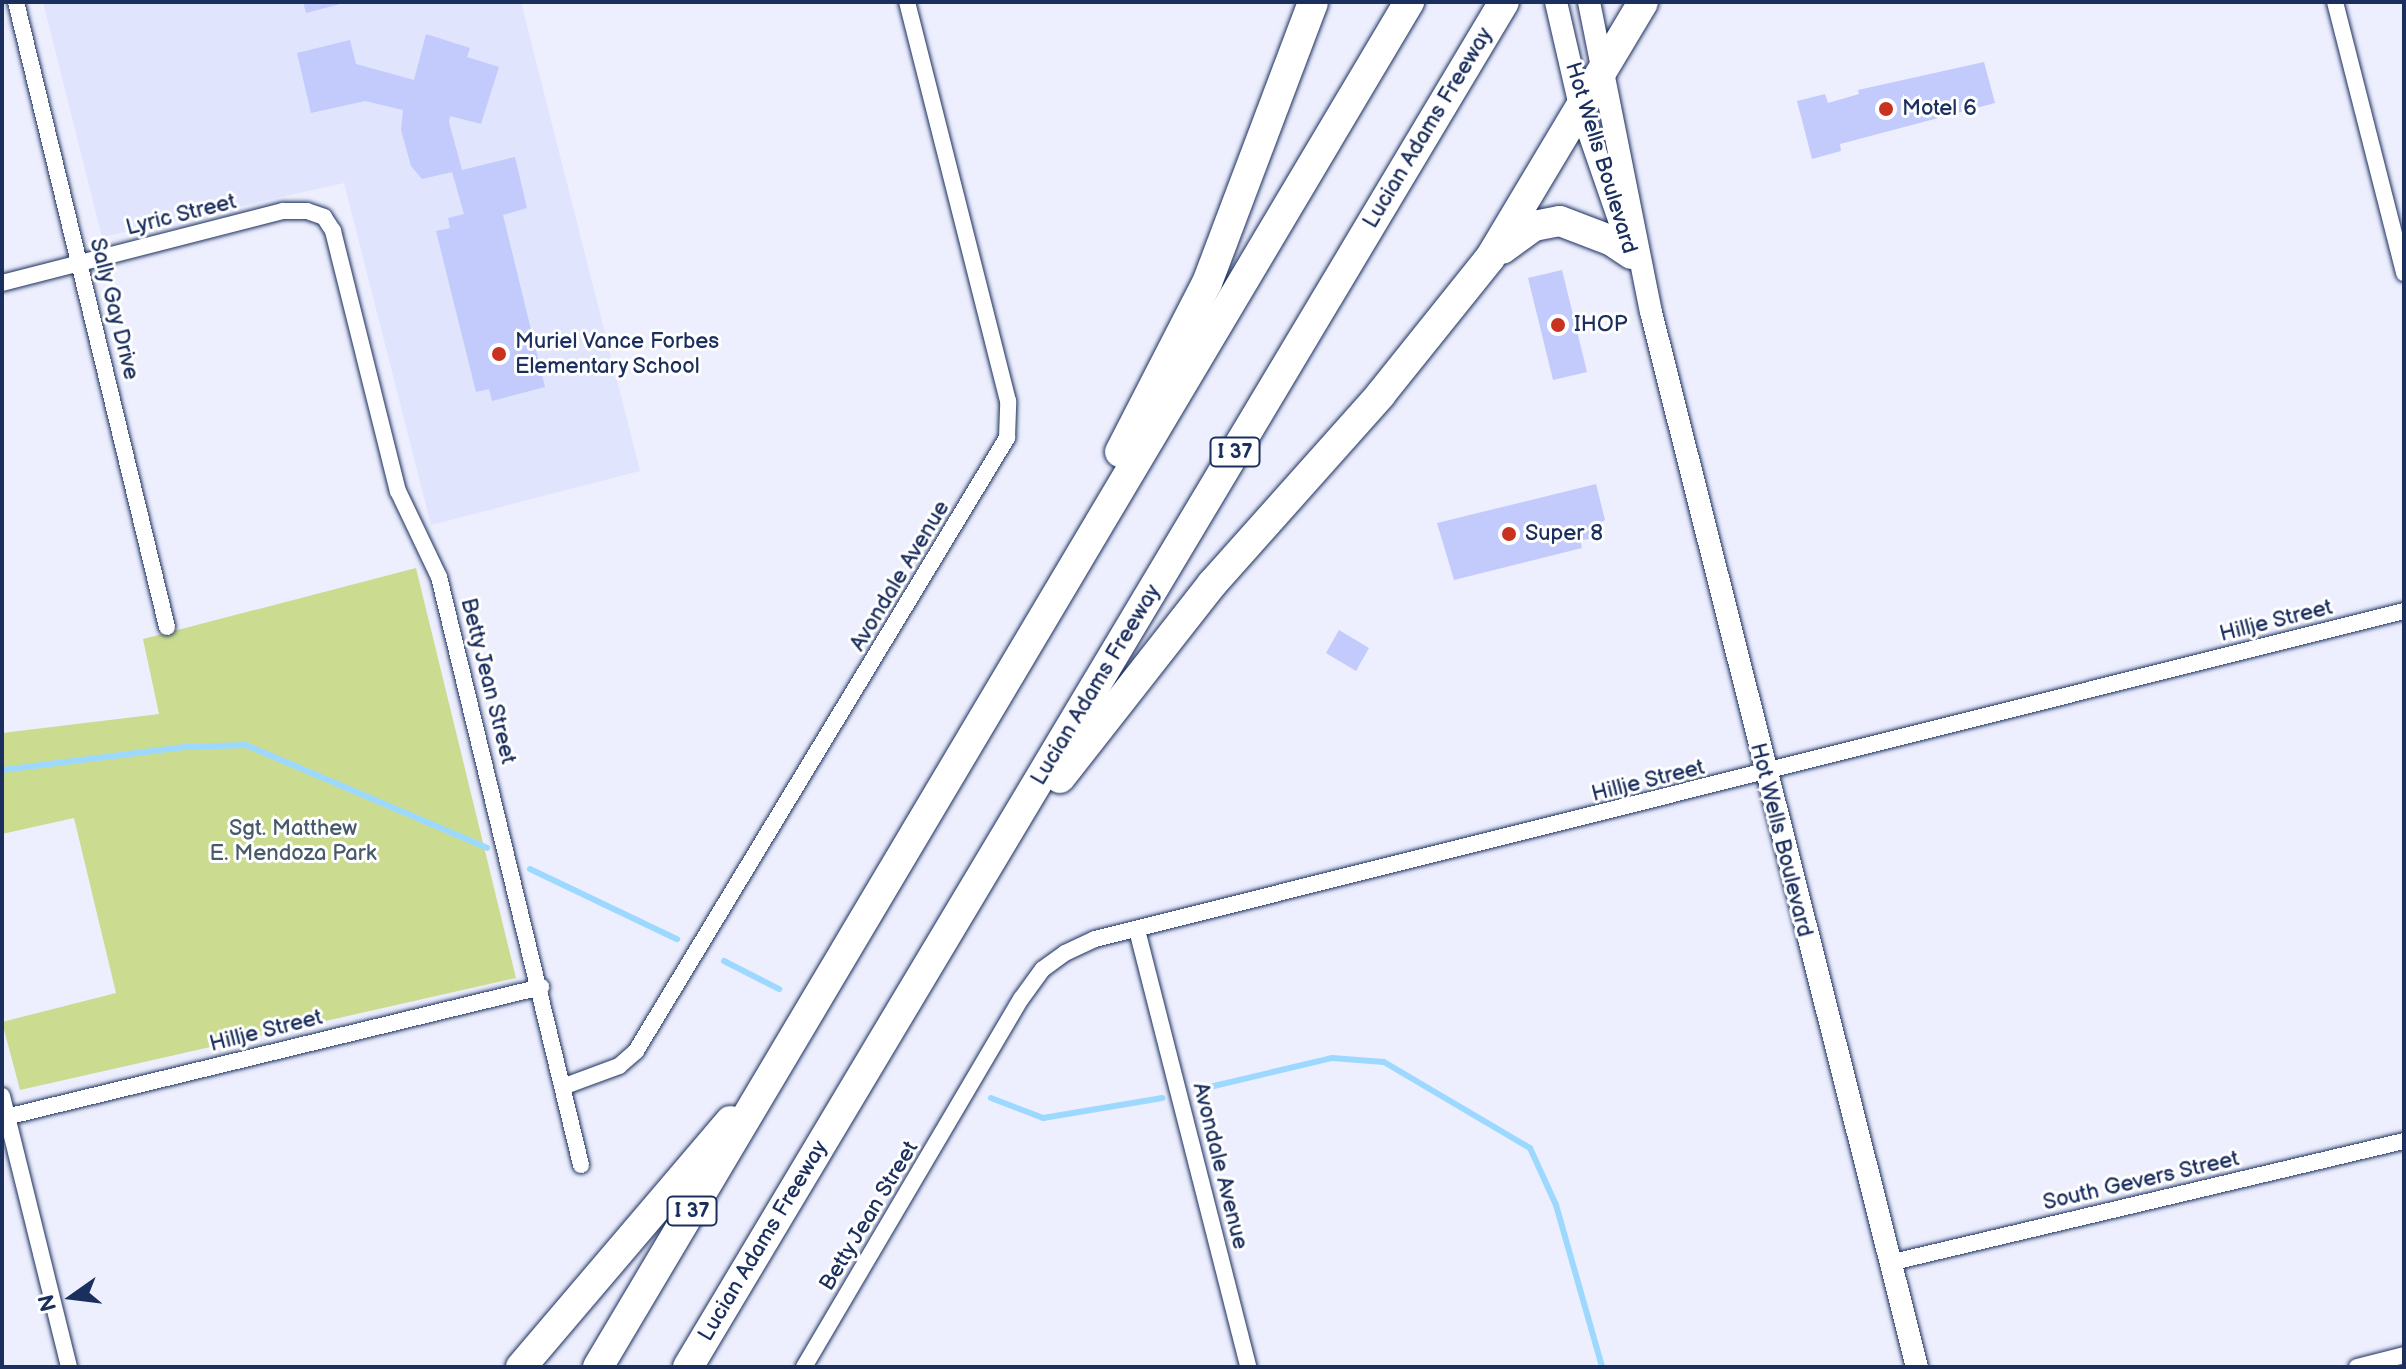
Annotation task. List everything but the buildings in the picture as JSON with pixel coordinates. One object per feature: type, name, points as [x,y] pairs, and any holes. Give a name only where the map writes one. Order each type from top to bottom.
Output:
[{"type":"highway","points":[[984,716],[1207,283],[1313,2]]},
{"type":"highway","name":"I 37","points":[[598,1367],[786,1056],[984,716],[1409,2]]},
{"type":"highway","name":"Lucian Adams Freeway","points":[[688,1367],[1504,2]]},
{"type":"highway","points":[[967,901],[1212,584],[1381,394],[1490,258],[1606,71],[1643,2]]},
{"type":"highway","points":[[1490,258],[1534,226],[1560,221],[1612,241],[1631,254]]},
{"type":"highway","points":[[521,1367],[786,1056]]},
{"type":"highway","points":[[703,1367],[797,1183]]},
{"type":"street","name":"Sally Gay Drive","points":[[16,2],[167,627]]},
{"type":"street","name":"Avondale Avenue","points":[[565,1086],[619,1066],[636,1051],[1007,438],[1008,401],[907,2]]},
{"type":"street","name":"Hot Wells Boulevard","points":[[1556,2],[1581,110],[1651,312]]},
{"type":"street","name":"Hot Wells Boulevard","points":[[1589,2],[1606,71],[1651,312],[1763,775],[1917,1367]]},
{"type":"street","points":[[2335,2],[2404,273]]},
{"type":"street","name":"Lyric Street","points":[[2,283],[283,211],[307,211],[324,217]]},
{"type":"street","name":"Betty Jean Street","points":[[324,217],[333,231],[398,491],[439,577],[565,1086],[581,1165]]},
{"type":"street","name":"Hillje Street","points":[[971,1088],[1043,969],[1095,939],[1763,775],[2404,611]]},
{"type":"street","name":"Avondale Avenue","points":[[1137,930],[1248,1367]]},
{"type":"street","name":"Hillje Street","points":[[5,1118],[541,987]]},
{"type":"street","name":"Betty Jean Street","points":[[804,1367],[971,1088]]},
{"type":"street","points":[[2,1096],[69,1367]]},
{"type":"street","name":"South Gevers Street","points":[[1889,1263],[2404,1141]]},
{"type":"street","points":[[2357,1367],[2404,1355]]},
{"type":"shaded area","name":"Muriel Vance Forbes Elementary School","points":[[43,2],[521,2],[640,471],[431,525],[344,183],[102,237]]},
{"type":"green space","name":"Sgt. Matthew E. Mendoza Park","points":[[416,568],[516,978],[20,1090],[2,1022],[116,993],[74,818],[2,834],[2,733],[159,714],[143,639]]},
{"type":"waterway","points":[[2,770],[185,747],[246,745],[487,848]]},
{"type":"waterway","points":[[530,869],[677,939]]},
{"type":"waterway","points":[[724,961],[779,989]]},
{"type":"waterway","points":[[1201,1089],[1332,1058],[1384,1062],[1530,1148],[1556,1205],[1602,1367]]},
{"type":"waterway","points":[[991,1098],[1043,1118],[1162,1098]]},
{"type":"place","name":"Motel 6","points":[[1886,109]]},
{"type":"place","name":"IHOP","points":[[1558,325]]},
{"type":"place","name":"Muriel Vance Forbes Elementary School","points":[[499,354]]},
{"type":"place","name":"Super 8","points":[[1509,534]]}]
